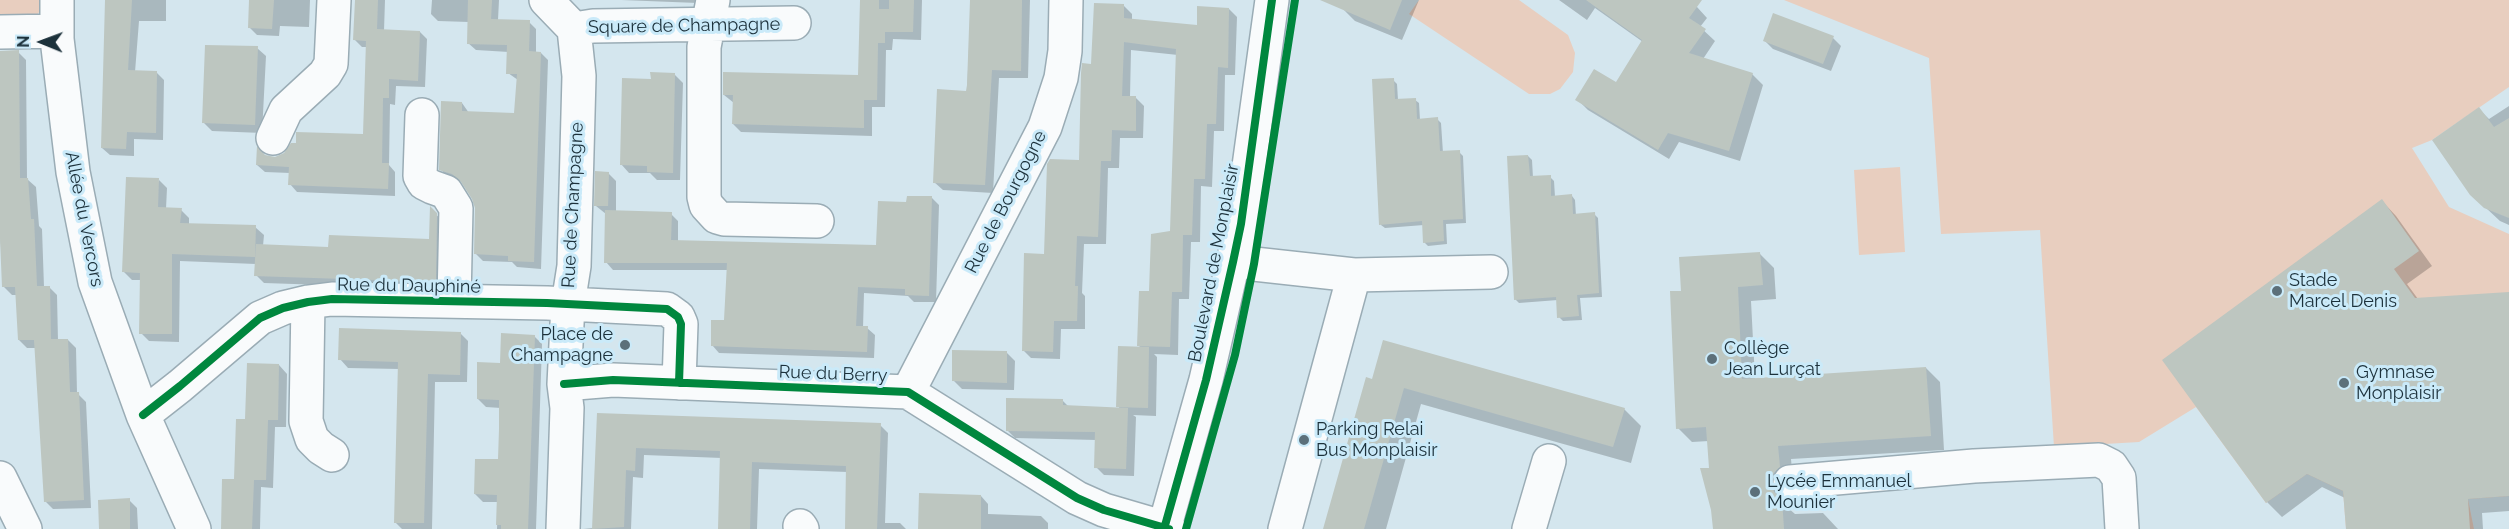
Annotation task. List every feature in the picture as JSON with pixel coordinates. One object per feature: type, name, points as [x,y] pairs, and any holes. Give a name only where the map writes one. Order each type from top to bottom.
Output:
[{"type":"street","points":[[273,138],[286,110],[328,69],[332,58],[334,0]]},
{"type":"street","points":[[546,0],[574,29]]},
{"type":"street","name":"Rue de Bourgogne","points":[[908,392],[1045,127],[1061,78],[1065,51],[1066,0]]},
{"type":"street","name":"Boulevard de Monplaisir","points":[[1171,529],[1221,321],[1235,252],[1272,0]]},
{"type":"street","name":"Boulevard de Monplaisir","points":[[1171,529],[1235,355],[1254,264],[1294,0]]},
{"type":"street","points":[[710,12],[704,47],[704,196],[706,205],[711,212],[724,219],[817,221]]},
{"type":"street","name":"Square de Champagne","points":[[574,29],[710,12],[794,23]]},
{"type":"street","points":[[0,32],[57,16]]},
{"type":"street","name":"Allée du Vercors","points":[[57,16],[73,172],[95,282],[143,415],[194,529]]},
{"type":"street","name":"Rue de Champagne","points":[[563,529],[567,408],[564,384],[568,304],[573,266],[579,75],[574,29]]},
{"type":"street","points":[[422,115],[420,176],[424,183],[432,188],[446,192],[456,208],[454,301]]},
{"type":"street","points":[[1254,264],[1354,275],[1491,272]]},
{"type":"street","points":[[1285,529],[1354,275]]},
{"type":"street","name":"Rue du Dauphiné","points":[[143,415],[260,318],[308,302],[332,299],[568,304]]},
{"type":"street","points":[[308,302],[306,421],[312,439],[332,455]]},
{"type":"street","points":[[568,304],[673,311],[681,324],[678,383]]},
{"type":"street","name":"Rue du Berry","points":[[564,384],[613,380],[908,392],[1077,498],[1102,519]]},
{"type":"street","points":[[1790,482],[1974,466],[2099,460],[2111,466],[2119,478],[2122,529]]},
{"type":"street","points":[[1529,529],[1549,461]]},
{"type":"street","points":[[0,478],[25,529]]},
{"type":"street","points":[[1102,519],[1171,529]]},
{"type":"shaded area","points":[[0,0],[43,0],[43,7],[37,15],[0,20]]},
{"type":"shaded area","points":[[1419,0],[1519,0],[1568,35],[1575,53],[1573,72],[1560,89],[1550,94],[1529,94],[1409,14]]},
{"type":"shaded area","name":"Stade Marcel Denis","points":[[1784,0],[2509,0],[2509,87],[2432,140],[2412,148],[2449,207],[2509,234],[2509,496],[2468,499],[2474,529],[2346,529],[2343,491],[2307,474],[2266,503],[2196,407],[2139,442],[2054,447],[2040,230],[1941,234],[1929,58]]},
{"type":"shaded area","points":[[1900,167],[1905,252],[1859,255],[1854,170]]},
{"type":"building","points":[[105,0],[132,0],[128,70],[157,71],[156,133],[127,132],[126,149],[101,148]]},
{"type":"building","points":[[249,0],[274,0],[272,29],[248,28]]},
{"type":"building","points":[[355,0],[378,0],[377,29],[420,31],[418,81],[389,79],[389,98],[383,98],[382,163],[389,163],[388,189],[288,185],[289,167],[256,165],[257,146],[265,155],[275,157],[284,153],[291,143],[296,143],[296,132],[363,134],[366,41],[353,40]]},
{"type":"building","points":[[468,0],[492,0],[491,19],[530,20],[529,51],[541,52],[534,262],[508,261],[508,256],[474,254],[475,208],[472,199],[461,182],[452,174],[439,170],[441,101],[462,102],[462,111],[514,113],[517,74],[506,74],[507,45],[467,44]]},
{"type":"building","points":[[860,0],[879,0],[879,9],[889,9],[889,0],[914,0],[913,32],[885,32],[885,43],[878,43],[877,100],[864,100],[864,128],[732,124],[733,95],[723,95],[723,72],[858,75]]},
{"type":"building","points":[[970,0],[1022,0],[1021,71],[992,70],[985,185],[933,183],[937,89],[966,91]]},
{"type":"building","points":[[1320,0],[1402,0],[1390,30]]},
{"type":"building","points":[[1586,0],[1702,0],[1689,18],[1706,29],[1689,53],[1753,73],[1729,151],[1668,133],[1658,150],[1575,100],[1594,69],[1616,82],[1642,40]]},
{"type":"building","points":[[1094,3],[1124,4],[1124,18],[1197,25],[1197,6],[1229,8],[1228,68],[1218,67],[1216,124],[1207,124],[1205,179],[1194,179],[1192,235],[1183,235],[1182,292],[1172,292],[1170,347],[1137,346],[1139,291],[1149,291],[1151,234],[1170,231],[1176,49],[1124,42],[1122,96],[1136,96],[1136,131],[1112,130],[1111,161],[1101,161],[1098,237],[1077,236],[1075,286],[1078,286],[1077,321],[1054,321],[1053,352],[1022,351],[1024,253],[1044,254],[1047,164],[1050,159],[1079,160],[1081,73],[1082,63],[1091,64]]},
{"type":"building","points":[[1773,13],[1834,36],[1823,64],[1763,41]]},
{"type":"building","points":[[205,45],[258,46],[255,125],[202,123]]},
{"type":"building","points":[[19,50],[20,178],[28,178],[31,219],[34,219],[37,286],[50,286],[51,339],[68,339],[70,392],[79,392],[84,500],[44,502],[34,340],[18,340],[15,287],[2,287],[0,51]]},
{"type":"building","points":[[650,72],[675,73],[673,173],[647,172],[647,166],[620,165],[622,78],[651,79]]},
{"type":"building","points":[[1394,78],[1395,99],[1416,98],[1417,119],[1438,117],[1440,151],[1460,150],[1463,219],[1443,220],[1444,241],[1423,243],[1422,221],[1379,225],[1372,79]]},
{"type":"building","points":[[2479,107],[2494,127],[2509,118],[2509,218],[2484,208],[2470,195],[2432,140]]},
{"type":"building","points":[[1528,155],[1530,176],[1551,175],[1551,196],[1572,194],[1573,214],[1595,212],[1599,293],[1577,295],[1579,316],[1557,318],[1556,297],[1514,300],[1507,156]]},
{"type":"building","points":[[595,171],[609,172],[608,206],[594,206]]},
{"type":"building","points":[[126,177],[159,178],[158,207],[182,208],[180,223],[256,225],[255,257],[172,254],[172,334],[139,334],[140,273],[122,272]]},
{"type":"building","points":[[907,196],[932,196],[929,296],[905,295],[905,289],[858,287],[856,326],[868,326],[867,352],[711,346],[711,320],[724,320],[727,263],[604,263],[605,210],[672,212],[671,240],[876,245],[878,201],[906,202]]},
{"type":"building","name":"Gymnase Monplaisir","points":[[2382,199],[2419,251],[2394,269],[2415,298],[2509,292],[2509,496],[2468,499],[2470,529],[2346,529],[2343,491],[2307,474],[2266,503],[2162,360]]},
{"type":"building","points":[[430,206],[437,213],[436,282],[254,276],[256,244],[328,247],[329,235],[429,239]]},
{"type":"building","points":[[1760,252],[1763,285],[1738,287],[1742,379],[1926,367],[1931,436],[1778,446],[1780,467],[1773,474],[1771,483],[1774,492],[1782,499],[1784,529],[1713,529],[1711,510],[1700,468],[1709,468],[1706,427],[1676,429],[1670,291],[1681,291],[1679,257]]},
{"type":"building","points":[[339,328],[461,332],[460,375],[428,374],[424,523],[394,523],[398,362],[338,360]]},
{"type":"building","points":[[501,333],[535,335],[528,529],[501,529],[501,525],[496,525],[497,495],[474,494],[475,459],[498,459],[499,429],[499,400],[477,399],[477,362],[500,363]]},
{"type":"building","points":[[1383,340],[1625,408],[1613,447],[1404,388],[1364,529],[1323,529],[1366,377],[1372,379]]},
{"type":"building","points":[[1118,346],[1149,347],[1148,408],[1116,407]]},
{"type":"building","points":[[952,350],[1007,351],[1007,383],[952,381]]},
{"type":"building","points":[[247,363],[279,364],[278,420],[268,420],[266,480],[254,480],[252,529],[221,529],[222,479],[234,479],[236,419],[245,419]]},
{"type":"building","points":[[1006,398],[1063,399],[1063,405],[1128,408],[1126,469],[1094,468],[1095,432],[1006,431]]},
{"type":"building","points":[[597,413],[881,423],[877,529],[845,529],[846,466],[752,462],[750,529],[718,529],[720,451],[636,448],[635,471],[626,470],[624,527],[592,529]]},
{"type":"building","points":[[919,493],[981,495],[981,529],[918,529]]},
{"type":"building","points":[[130,498],[130,529],[99,529],[98,500]]},
{"type":"cycle path","points":[[1164,529],[1206,380],[1241,224],[1272,0]]},
{"type":"cycle path","points":[[1186,529],[1235,355],[1254,264],[1295,0]]},
{"type":"cycle path","points":[[143,415],[260,318],[283,308],[332,299],[547,303],[667,309],[678,317],[681,324],[679,383]]},
{"type":"cycle path","points":[[564,384],[613,380],[908,392],[1077,498],[1104,510],[1169,529]]},
{"type":"place","name":"Stade Marcel Denis","points":[[2277,291]]},
{"type":"place","name":"Place de Champagne","points":[[625,345]]},
{"type":"place","name":"Collège Jean Lurçat","points":[[1712,359]]},
{"type":"place","name":"Gymnase Monplaisir","points":[[2344,383]]},
{"type":"place","name":"Parking Relai Bus Monplaisir","points":[[1304,440]]},
{"type":"place","name":"Lycée Emmanuel Mounier","points":[[1755,492]]}]
